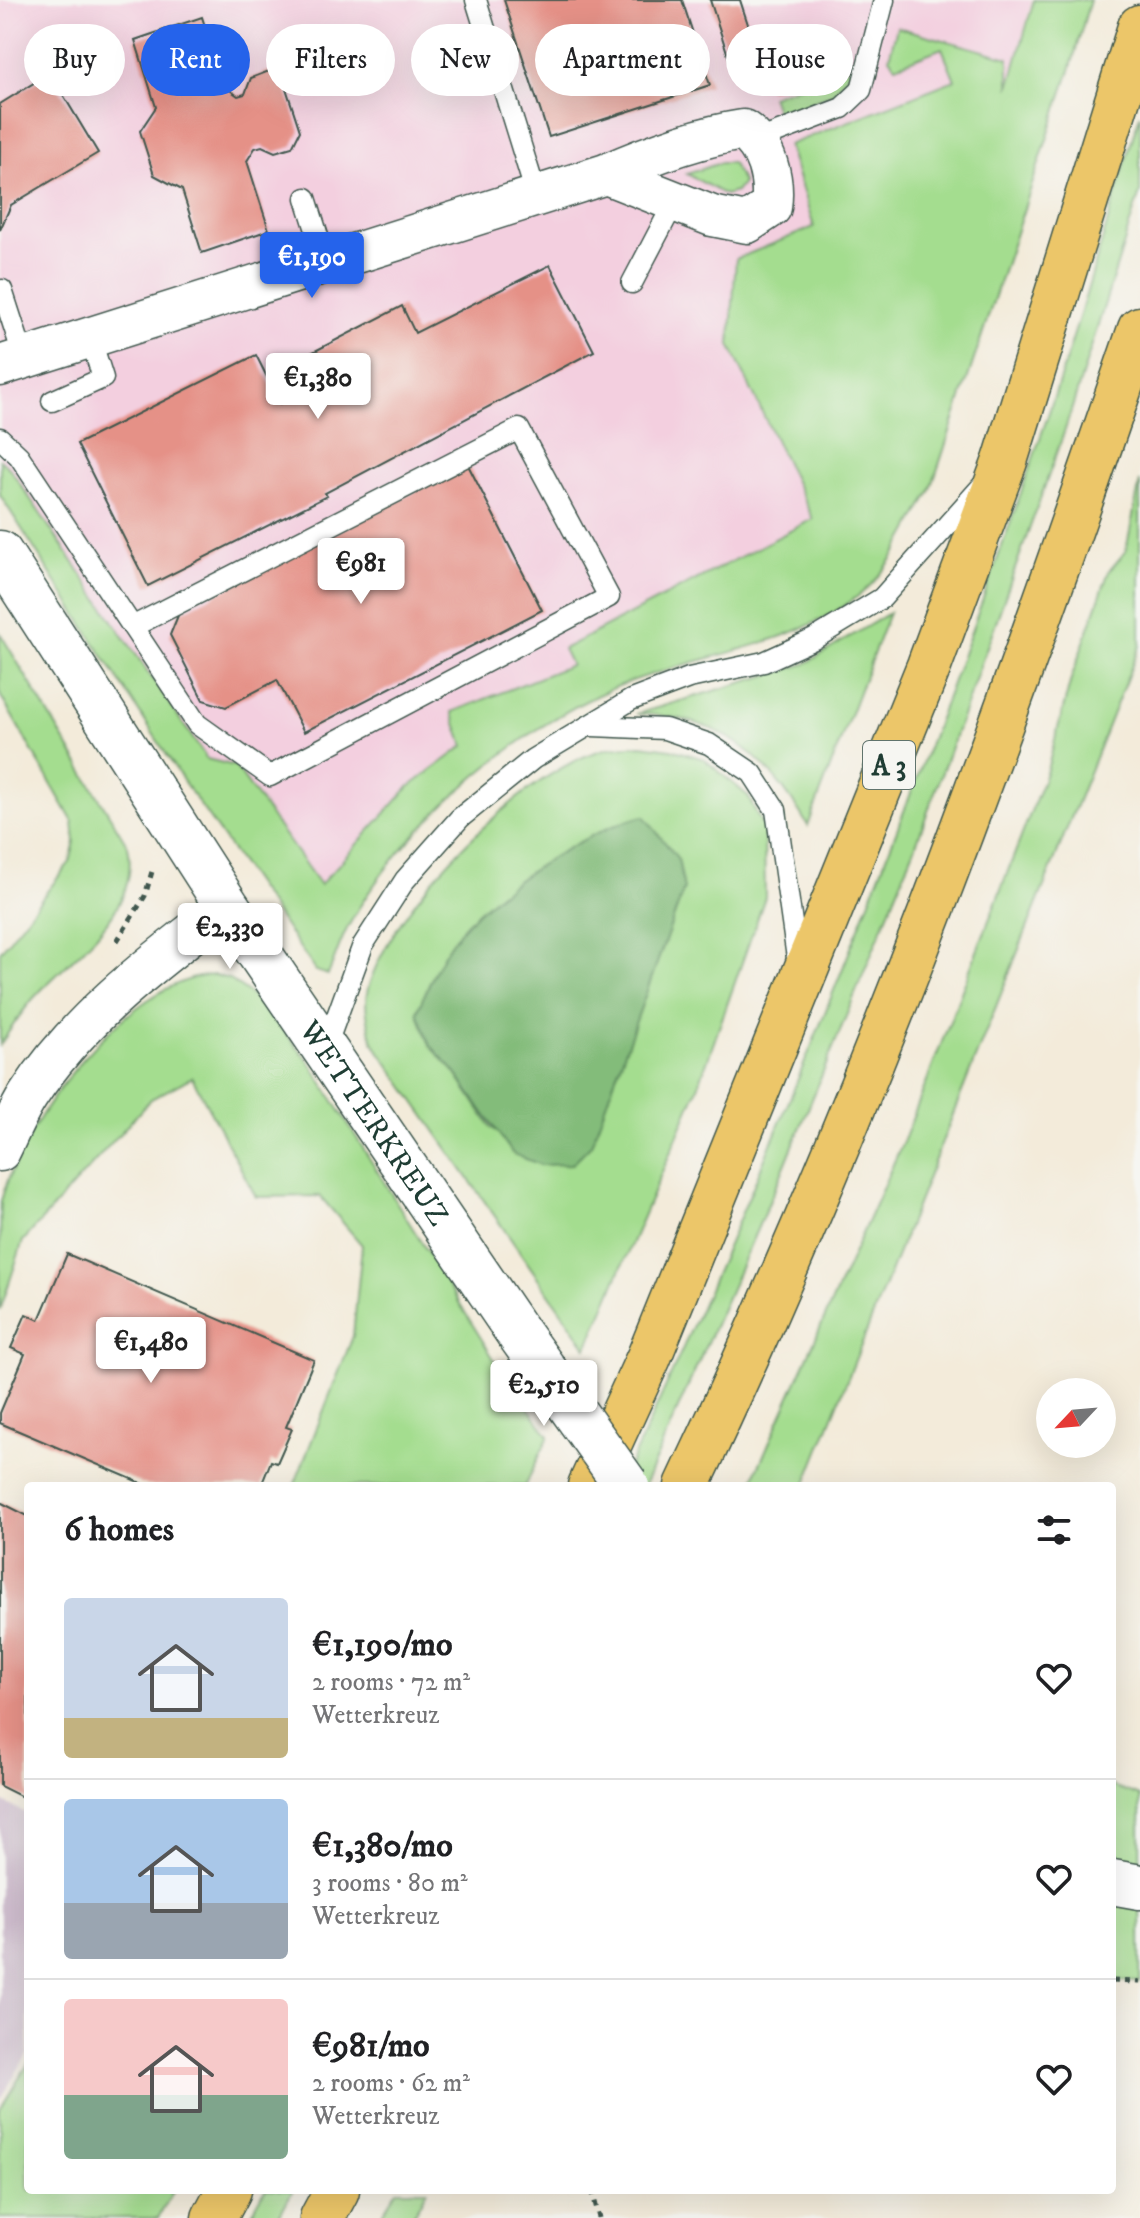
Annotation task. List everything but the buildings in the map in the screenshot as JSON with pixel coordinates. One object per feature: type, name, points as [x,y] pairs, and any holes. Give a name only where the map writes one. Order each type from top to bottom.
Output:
[{"type":"highway","name":"A 3","points":[[592,1482],[649,1357],[929,666],[1005,461],[1140,27]]},
{"type":"highway","points":[[689,1482],[829,1167],[939,896],[1050,593],[1140,329]]},
{"type":"highway","points":[[214,2218],[227,2194]]},
{"type":"highway","points":[[322,2218],[335,2194]]},
{"type":"street","points":[[12,362],[606,174],[643,158],[722,134],[743,130],[758,140],[774,186],[771,207],[747,223],[712,216],[606,174]]},
{"type":"street","name":"WETTERKREUZ","points":[[0,553],[227,906],[516,1330],[624,1482]]},
{"type":"street","points":[[0,1151],[28,1096],[80,1029],[145,969],[227,906]]},
{"type":"street","points":[[1116,1883],[1140,1887]]},
{"type":"lane","points":[[476,0],[536,194]]},
{"type":"lane","points":[[758,140],[842,108],[861,90],[884,0]]},
{"type":"lane","points":[[306,198],[326,262]]},
{"type":"lane","points":[[632,283],[675,201]]},
{"type":"lane","points":[[2,290],[12,362]]},
{"type":"lane","points":[[52,401],[103,378],[90,337]]},
{"type":"lane","points":[[0,438],[19,456],[197,724],[270,776],[609,597],[519,429],[134,626]]},
{"type":"lane","points":[[325,1049],[363,945],[405,880],[460,818],[533,759],[631,700],[689,678],[764,662],[814,639],[882,598],[1005,461]]},
{"type":"lane","points":[[592,726],[665,729],[709,744],[752,773],[776,810],[800,984]]},
{"type":"path","points":[[113,945],[145,896],[152,876],[153,856]]},
{"type":"path","points":[[1116,1981],[1140,1982]]},
{"type":"path","points":[[593,2194],[599,2218]]},
{"type":"shaded area","points":[[0,0],[1032,0],[1008,92],[796,169],[814,227],[730,345],[813,519],[564,649],[572,664],[452,712],[464,746],[409,787],[320,885],[235,766],[207,759],[0,457]]},
{"type":"shaded area","points":[[0,1800],[24,1812],[24,2060],[0,2100]]},
{"type":"green space","points":[[1034,0],[1090,0],[1071,67],[930,492],[883,571],[863,592],[807,626],[616,687],[540,728],[464,786],[430,819],[371,889],[346,931],[328,975],[316,971],[184,782],[0,495],[0,460],[10,469],[207,759],[235,766],[320,885],[409,787],[464,746],[452,712],[571,665],[563,649],[813,519],[730,345],[736,259],[814,227],[788,145],[955,80],[942,48],[896,66],[889,58],[897,27],[1009,58],[1009,88]]},
{"type":"green space","points":[[771,96],[827,96],[778,116]]},
{"type":"green space","points":[[1140,114],[1140,192],[1066,427],[914,850],[781,1175],[646,1482],[622,1482],[737,1225],[846,961],[997,559],[1082,308]]},
{"type":"green space","points":[[720,163],[732,163],[743,183],[736,192],[725,195],[687,174]]},
{"type":"green space","points":[[1140,481],[1140,645],[807,1482],[752,1482],[906,1135],[1047,770],[1071,679],[1109,571],[1126,551]]},
{"type":"green space","points":[[889,613],[808,826],[776,779],[738,744],[717,731],[693,722],[636,714],[805,664]]},
{"type":"green space","points":[[0,633],[128,846],[129,870],[124,892],[100,931],[32,1000],[0,1045],[0,952],[70,862],[75,842],[73,822],[0,695]]},
{"type":"green space","points":[[641,745],[671,749],[704,759],[748,796],[764,829],[765,897],[697,1090],[587,1348],[373,1042],[366,1002],[368,988],[382,955],[404,919],[464,846],[499,813],[571,763],[605,749]],"holes":[[[430,1045],[541,1165],[491,1127],[454,1071]]]},
{"type":"green space","points":[[644,816],[678,859],[684,889],[591,1145],[572,1164],[541,1165],[513,1154],[454,1071],[430,1045],[417,1012],[447,949],[461,930],[498,895],[572,846]]},
{"type":"green space","points":[[214,975],[229,979],[259,1001],[309,1061],[497,1364],[549,1436],[527,1482],[296,1482],[353,1336],[362,1245],[320,1196],[256,1197],[192,1077],[151,1099],[23,1241],[0,1311],[1,1201],[31,1132],[55,1095],[114,1027],[147,1001],[180,983]]},
{"type":"green space","points":[[1116,1787],[1140,1796],[1140,1862],[1116,1858]]},
{"type":"green space","points":[[1116,1904],[1140,1908],[1140,1982],[1116,1981]]},
{"type":"green space","points":[[24,2070],[24,2194],[172,2194],[158,2218],[0,2218],[0,2109]]},
{"type":"green space","points":[[263,2194],[291,2194],[278,2218],[249,2218]]},
{"type":"green space","points":[[394,2194],[425,2194],[412,2218],[379,2218]]}]
